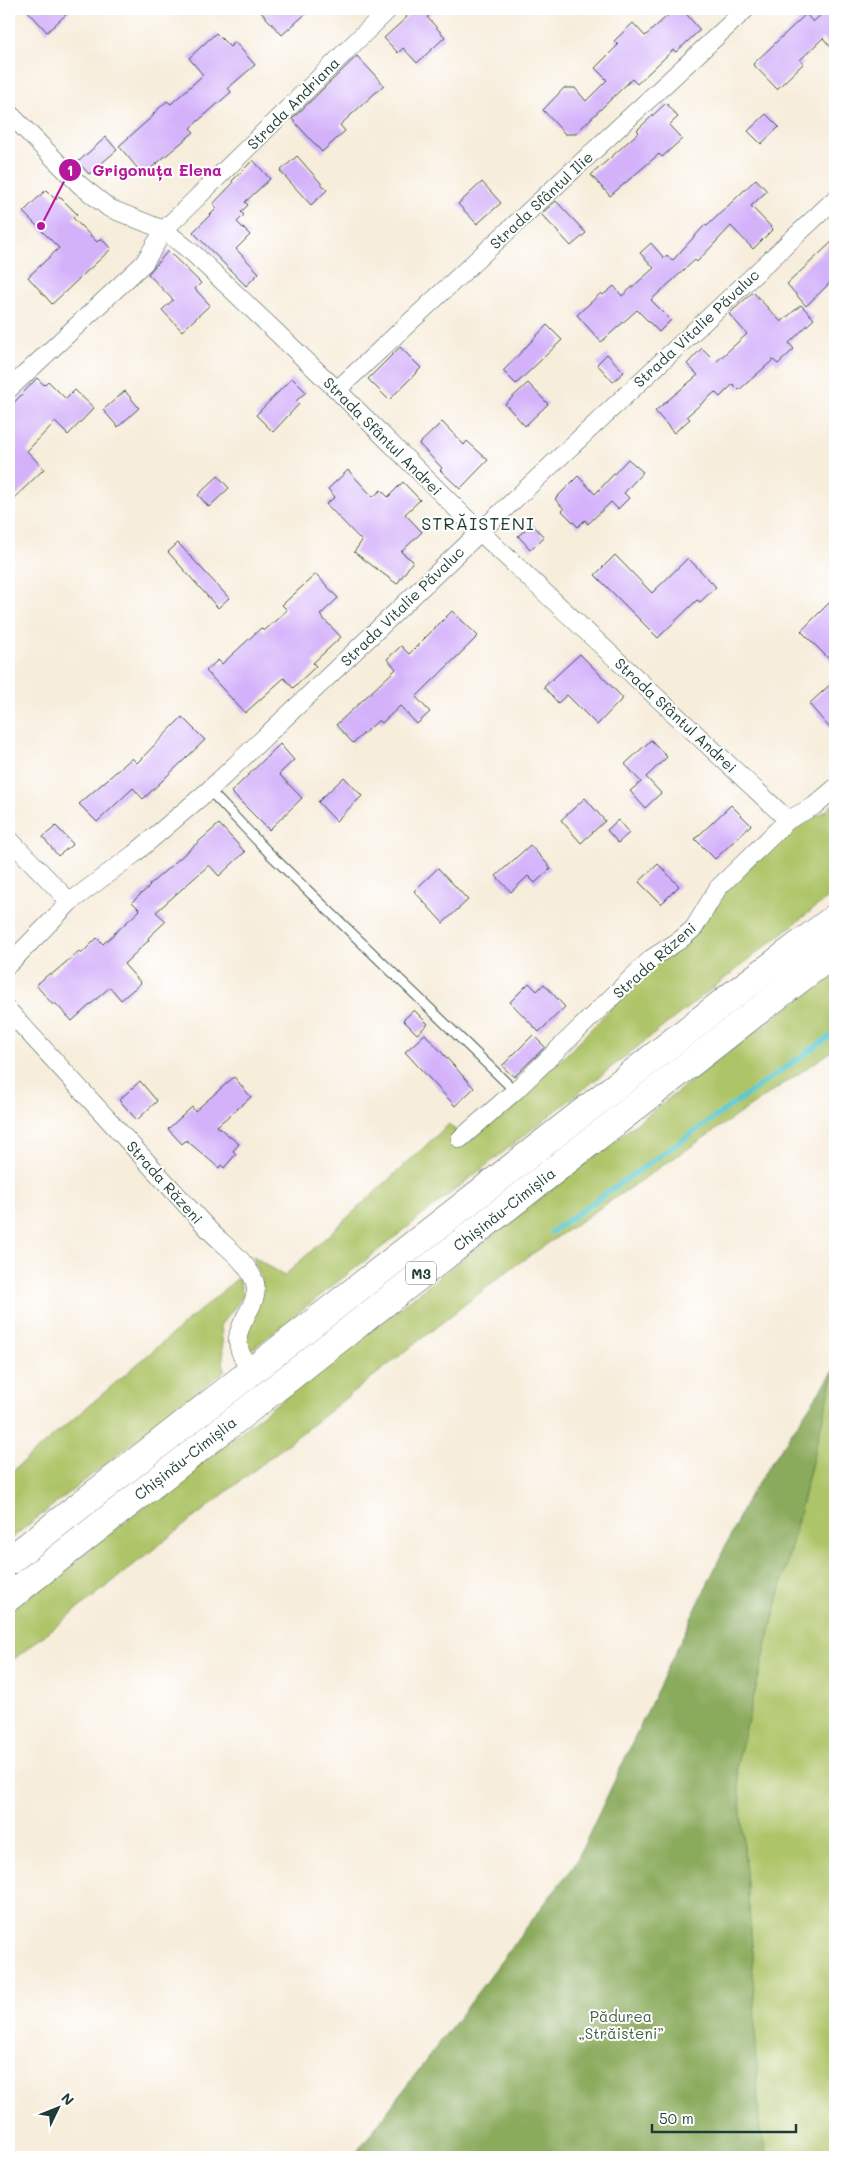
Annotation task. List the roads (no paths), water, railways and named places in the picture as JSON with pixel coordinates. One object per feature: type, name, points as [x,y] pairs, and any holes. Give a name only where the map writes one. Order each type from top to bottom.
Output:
[{"type":"highway","name":"Chișinău-Cimișlia","points":[[9,1561],[734,994],[835,918]]},
{"type":"highway","name":"Chișinău-Cimișlia","points":[[9,1597],[571,1156],[835,952]]},
{"type":"street","name":"Strada Andriana","points":[[9,389],[144,263],[164,230],[389,9]]},
{"type":"street","name":"Strada Sfântul Ilie","points":[[337,390],[746,9]]},
{"type":"street","name":"Strada Sfântul Andrei","points":[[9,113],[80,185],[109,208],[164,230],[194,254],[337,390],[480,532],[788,820]]},
{"type":"street","name":"Strada Vitalie Păvaluc","points":[[9,964],[70,902],[134,854],[209,790],[835,198]]},
{"type":"street","name":"Strada Răzeni","points":[[460,1139],[515,1091],[652,958],[680,940],[694,928],[718,888],[788,820],[814,806],[835,788]]},
{"type":"street","points":[[9,839],[70,902]]},
{"type":"street","name":"Strada Răzeni","points":[[9,1010],[211,1232],[245,1266],[254,1280],[255,1296],[238,1336],[242,1356],[251,1373]]},
{"type":"lane","points":[[209,790],[270,854],[515,1091]]},
{"type":"waterway","points":[[551,1232],[835,1033]]},
{"type":"place","name":"Grigonuța Elena","points":[[41,226]]},
{"type":"district","name":"STRĂISTENI","points":[[478,523]]},
{"type":"park label","name":"Pădurea „Străisteni”","points":[[621,2024]]}]
